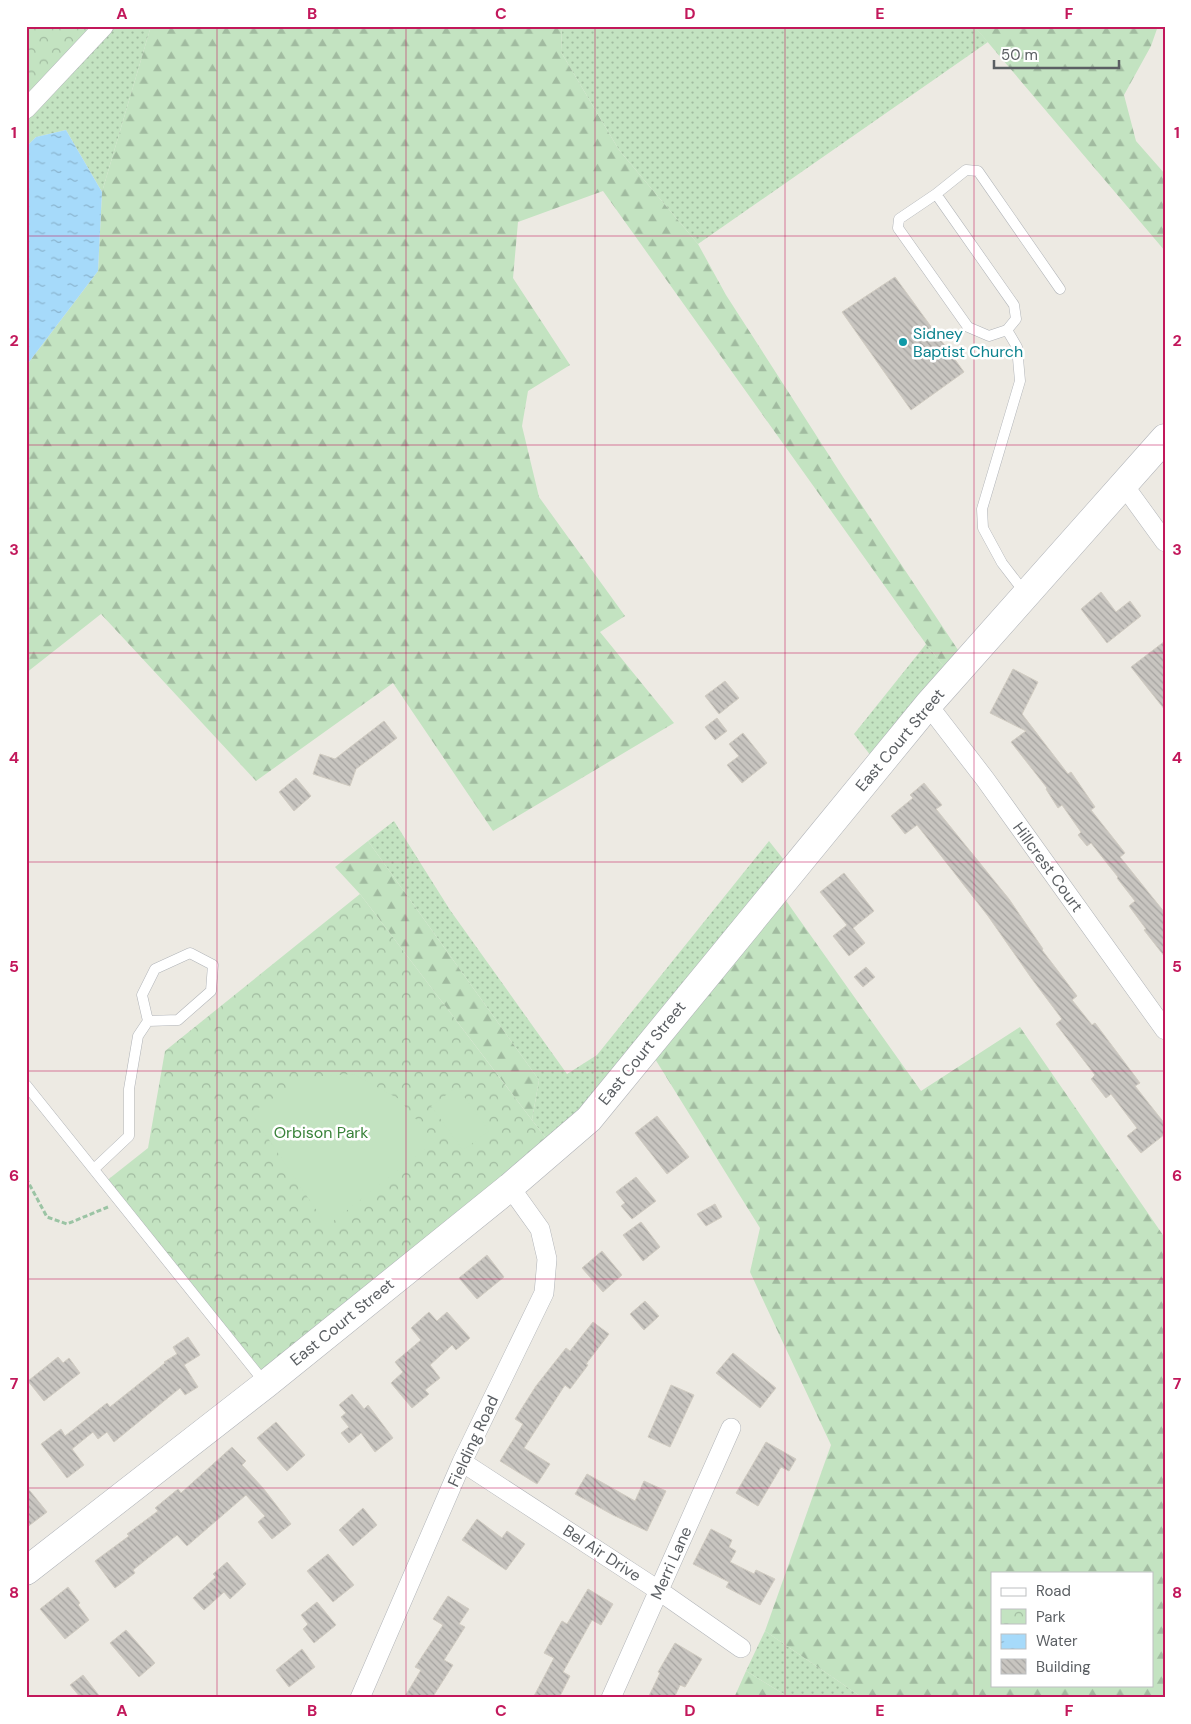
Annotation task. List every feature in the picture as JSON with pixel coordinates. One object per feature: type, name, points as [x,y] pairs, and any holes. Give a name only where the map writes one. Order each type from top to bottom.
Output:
[{"type":"main road","name":"East Court Street","points":[[28,1566],[266,1384],[510,1187],[589,1119],[659,1031],[928,705],[1165,438]]},
{"type":"street","points":[[26,109],[104,26]]},
{"type":"street","points":[[1123,484],[1165,542]]},
{"type":"street","name":"Hillcrest Court","points":[[928,705],[985,780],[1165,1030]]},
{"type":"street","name":"Fielding Road","points":[[360,1698],[462,1462],[544,1293],[547,1259],[540,1230],[510,1187]]},
{"type":"street","name":"Merri Lane","points":[[611,1698],[731,1428]]},
{"type":"street","name":"Bel Air Drive","points":[[462,1462],[658,1590],[741,1648]]},
{"type":"lane","points":[[936,194],[1014,305],[1016,319],[1007,330],[989,336],[968,327],[898,228],[899,219],[936,194],[966,170],[978,171],[1060,289]]},
{"type":"lane","points":[[1007,330],[1018,347],[1020,381],[982,508],[984,528],[1002,563],[1026,594]]},
{"type":"lane","points":[[94,1169],[130,1136],[129,1089],[138,1036],[148,1021],[142,994],[154,969],[190,953],[213,965],[211,991],[178,1020],[148,1021]]},
{"type":"lane","points":[[26,1085],[266,1384]]},
{"type":"path","points":[[26,1178],[47,1216],[67,1224],[120,1202]]},
{"type":"green space","points":[[26,26],[104,26],[26,109]]},
{"type":"green space","points":[[104,26],[151,26],[102,192],[66,130],[36,137],[26,147],[26,109]]},
{"type":"green space","points":[[151,26],[562,26],[561,52],[619,150],[698,244],[726,295],[843,477],[966,662],[952,677],[926,644],[603,191],[518,222],[513,278],[570,365],[528,391],[522,426],[539,497],[625,616],[600,632],[674,723],[493,831],[393,683],[256,781],[101,614],[26,673],[26,366],[98,271],[102,192]]},
{"type":"green space","points":[[562,26],[974,26],[988,42],[698,244],[619,150],[561,52]]},
{"type":"green space","points":[[974,26],[1158,26],[1151,46],[1124,95],[1136,141],[1165,174],[1165,251]]},
{"type":"green space","points":[[926,644],[952,677],[878,765],[854,734]]},
{"type":"green space","points":[[394,821],[450,910],[567,1074],[597,1055],[769,841],[792,870],[554,1149],[532,1120],[539,1080],[368,841]]},
{"type":"green space","points":[[368,841],[539,1080],[532,1120],[360,894],[335,867]]},
{"type":"green space","points":[[777,888],[921,1091],[1020,1027],[1165,1238],[1165,1698],[863,1698],[765,1631],[831,1445],[750,1272],[760,1228],[647,1046]]},
{"type":"green space","name":"Orbison Park","points":[[360,894],[554,1149],[266,1384],[105,1182],[148,1148],[165,1051]]},
{"type":"green space","points":[[353,1074],[399,1099],[435,1142],[327,1226],[251,1113],[305,1077]]},
{"type":"green space","points":[[457,1087],[489,1131],[463,1150],[431,1106]]},
{"type":"green space","points":[[765,1631],[863,1698],[790,1698],[746,1671]]},
{"type":"green space","points":[[746,1671],[790,1698],[734,1698]]},
{"type":"water","points":[[66,130],[102,192],[98,271],[26,366],[26,147],[36,137]]},
{"type":"building","name":"Sidney Baptist Church","points":[[895,277],[964,372],[911,410],[842,312]]},
{"type":"building","points":[[1101,592],[1116,612],[1130,601],[1141,616],[1107,643],[1081,609]]},
{"type":"building","points":[[1165,641],[1165,710],[1131,667]]},
{"type":"building","points":[[1013,669],[1038,682],[1022,714],[1068,774],[1071,772],[1095,807],[1091,810],[1125,853],[1120,857],[1165,913],[1165,957],[1144,930],[1146,929],[1129,906],[1135,901],[1118,877],[1091,843],[1087,846],[1078,835],[1081,832],[1062,805],[1058,808],[1047,788],[1011,742],[1026,731],[990,713]]},
{"type":"building","points":[[725,681],[739,698],[719,714],[705,696]]},
{"type":"building","points":[[717,718],[727,731],[715,740],[705,727]]},
{"type":"building","points":[[384,721],[397,738],[356,769],[350,786],[313,774],[320,754],[335,759]]},
{"type":"building","points":[[743,733],[767,763],[742,783],[727,765],[739,756],[729,744]]},
{"type":"building","points":[[296,778],[311,796],[294,811],[279,792]]},
{"type":"building","points":[[924,783],[942,805],[936,809],[1009,899],[1042,950],[1077,996],[1072,1000],[1092,1025],[1095,1023],[1140,1083],[1135,1086],[1165,1124],[1165,1134],[1141,1153],[1127,1136],[1137,1128],[1111,1094],[1106,1098],[1091,1079],[1095,1075],[1056,1024],[1062,1019],[988,916],[917,825],[905,834],[891,816],[913,798],[910,795]]},
{"type":"building","points":[[844,873],[874,911],[853,928],[865,943],[849,956],[833,936],[847,925],[820,892]]},
{"type":"building","points":[[866,967],[875,977],[863,987],[854,977]]},
{"type":"building","points":[[657,1116],[689,1157],[667,1174],[635,1133]]},
{"type":"building","points":[[636,1177],[656,1201],[632,1219],[621,1206],[625,1203],[616,1192]]},
{"type":"building","points":[[715,1204],[722,1217],[706,1226],[697,1214]]},
{"type":"building","points":[[641,1222],[660,1247],[643,1261],[623,1235]]},
{"type":"building","points":[[602,1251],[622,1275],[603,1292],[582,1268]]},
{"type":"building","points":[[487,1255],[504,1277],[477,1299],[459,1278]]},
{"type":"building","points":[[645,1301],[659,1316],[644,1330],[630,1314]]},
{"type":"building","points":[[429,1312],[437,1321],[447,1312],[470,1338],[456,1350],[452,1345],[430,1365],[440,1378],[425,1390],[429,1394],[412,1408],[391,1383],[403,1372],[395,1362],[421,1340],[411,1328]]},
{"type":"building","points":[[593,1322],[609,1334],[570,1389],[565,1385],[524,1448],[550,1464],[537,1484],[500,1461],[523,1424],[515,1419],[536,1386],[566,1348],[570,1351]]},
{"type":"building","points":[[188,1337],[200,1355],[184,1365],[198,1387],[185,1395],[180,1388],[114,1442],[107,1432],[98,1439],[93,1432],[72,1449],[84,1465],[67,1478],[41,1444],[61,1429],[65,1436],[107,1403],[110,1407],[164,1362],[177,1354],[173,1347]]},
{"type":"building","points":[[733,1353],[776,1388],[760,1408],[716,1373]]},
{"type":"building","points":[[58,1357],[63,1363],[69,1358],[80,1373],[44,1401],[28,1381]]},
{"type":"building","points":[[671,1385],[694,1395],[670,1447],[648,1437]]},
{"type":"building","points":[[352,1394],[364,1409],[368,1405],[393,1438],[375,1452],[361,1433],[349,1443],[341,1433],[349,1427],[341,1417],[346,1413],[339,1405]]},
{"type":"building","points":[[276,1422],[305,1455],[287,1471],[257,1438]]},
{"type":"building","points":[[766,1442],[796,1459],[789,1471],[781,1467],[758,1506],[736,1493]]},
{"type":"building","points":[[232,1447],[246,1461],[242,1465],[291,1524],[272,1539],[258,1522],[265,1516],[246,1495],[187,1546],[177,1535],[133,1570],[135,1573],[115,1588],[95,1561],[129,1536],[127,1534],[158,1511],[155,1508],[178,1489],[181,1493]]},
{"type":"building","points":[[587,1474],[635,1501],[644,1481],[666,1491],[647,1531],[575,1494]]},
{"type":"building","points":[[26,1486],[47,1512],[26,1528]]},
{"type":"building","points":[[363,1508],[377,1525],[353,1546],[339,1530]]},
{"type":"building","points":[[477,1519],[502,1538],[507,1531],[525,1544],[506,1570],[462,1540]]},
{"type":"building","points":[[711,1529],[732,1540],[729,1547],[736,1551],[730,1562],[754,1574],[756,1570],[775,1579],[760,1605],[726,1587],[729,1582],[693,1564]]},
{"type":"building","points":[[328,1554],[354,1585],[333,1602],[307,1571]]},
{"type":"building","points":[[227,1562],[246,1584],[230,1599],[224,1592],[204,1610],[193,1598],[216,1577],[213,1574]]},
{"type":"building","points":[[68,1587],[80,1603],[78,1605],[89,1620],[65,1639],[40,1609]]},
{"type":"building","points":[[588,1589],[613,1604],[601,1625],[592,1620],[563,1672],[570,1676],[559,1698],[533,1698],[554,1658],[544,1653],[562,1621],[567,1624]]},
{"type":"building","points":[[448,1596],[469,1609],[459,1624],[465,1627],[444,1660],[453,1665],[432,1698],[404,1698],[421,1670],[415,1667],[443,1625],[433,1619]]},
{"type":"building","points":[[317,1602],[336,1625],[314,1643],[303,1629],[308,1624],[301,1615]]},
{"type":"building","points":[[126,1630],[155,1663],[139,1677],[110,1643]]},
{"type":"building","points":[[675,1643],[702,1659],[685,1687],[680,1685],[674,1698],[648,1698],[660,1673],[658,1672]]},
{"type":"building","points":[[302,1649],[315,1667],[289,1687],[276,1670]]},
{"type":"building","points":[[83,1675],[101,1698],[81,1698],[70,1685]]},
{"type":"place","name":"Sidney Baptist Church","points":[[903,342]]}]
